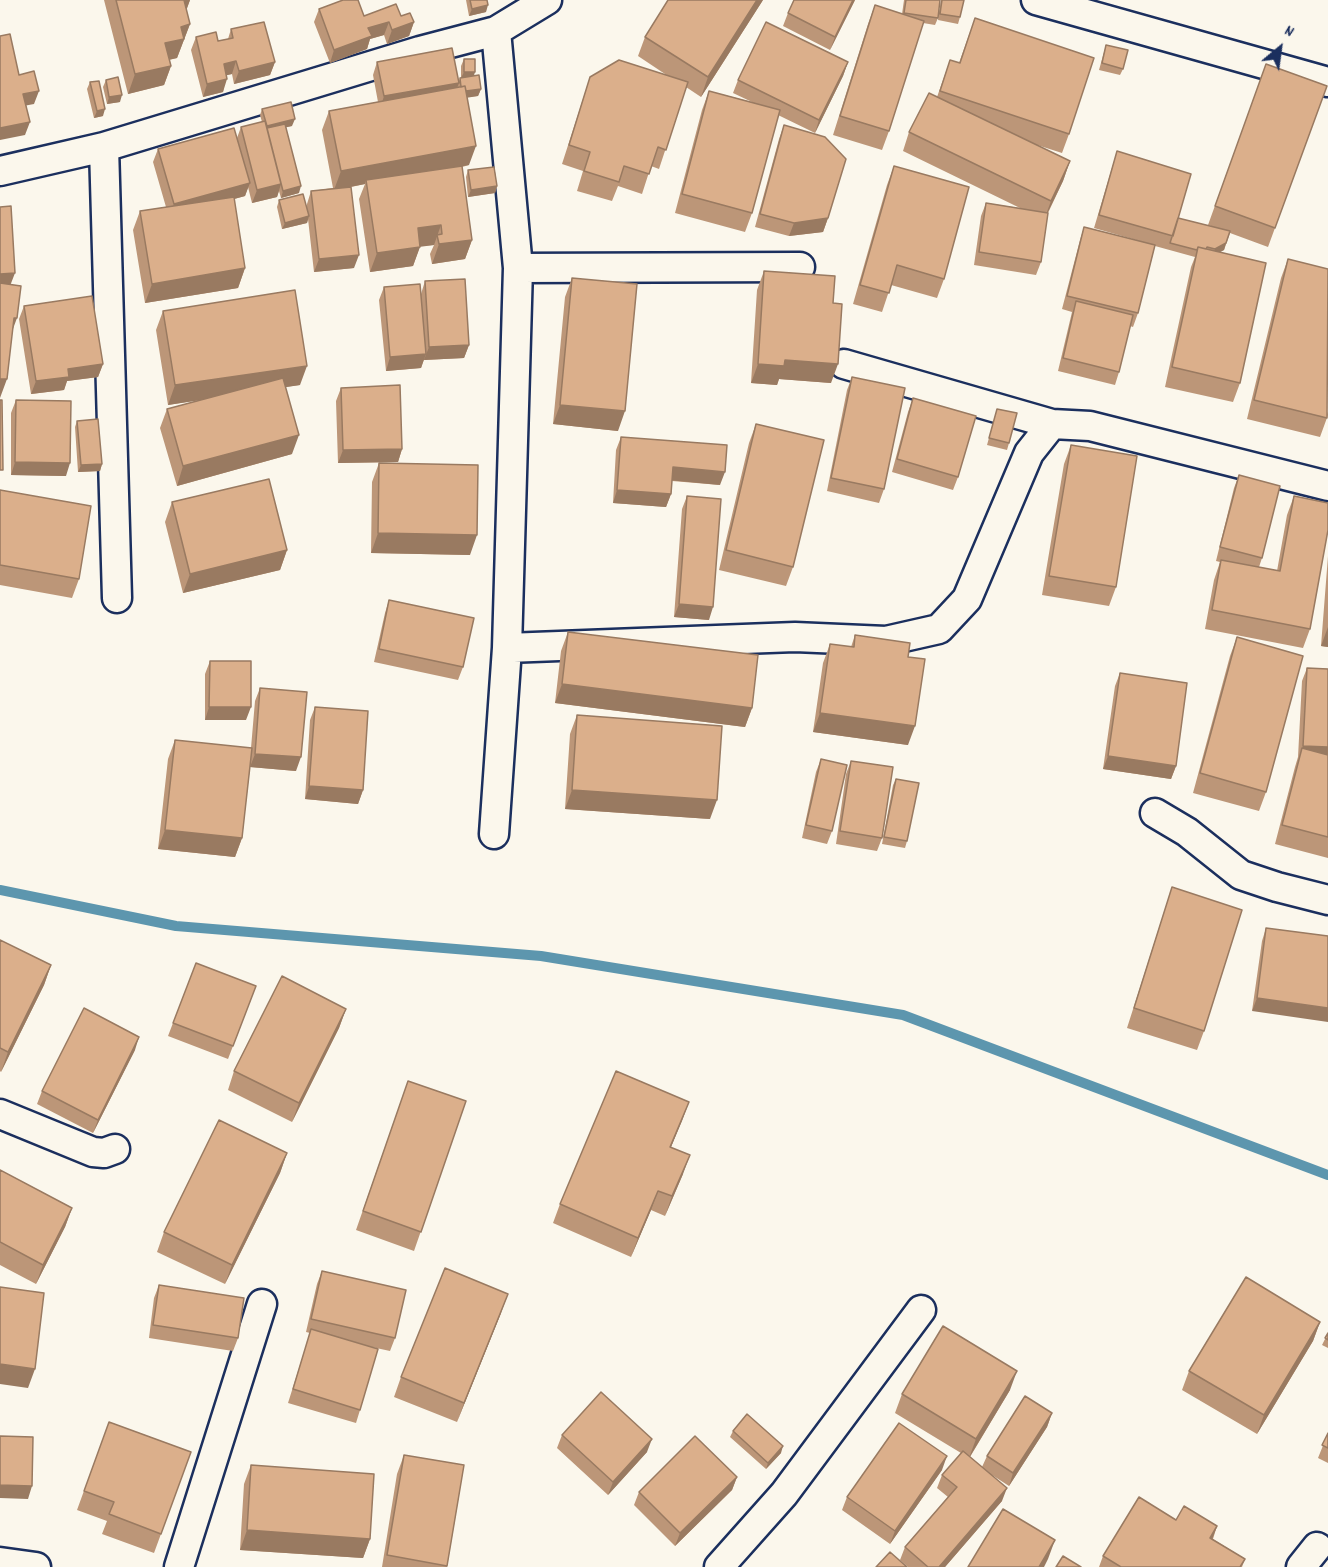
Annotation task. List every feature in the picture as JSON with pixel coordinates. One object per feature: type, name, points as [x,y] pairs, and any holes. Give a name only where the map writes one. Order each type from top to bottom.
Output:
[{"type":"street","points":[[0,171],[104,147],[420,51],[496,31],[547,0]]},
{"type":"street","points":[[1036,0],[1328,82]]},
{"type":"street","points":[[494,834],[507,648],[518,268],[496,31]]},
{"type":"street","points":[[104,147],[117,598]]},
{"type":"street","points":[[518,268],[800,267]]},
{"type":"street","points":[[844,364],[1052,424],[1090,426],[1328,486]]},
{"type":"street","points":[[507,648],[795,637],[886,641],[939,629],[967,599],[1029,453],[1052,424]]},
{"type":"street","points":[[1155,813],[1187,832],[1240,875],[1328,900]]},
{"type":"street","points":[[0,1114],[93,1152],[104,1153],[114,1149]]},
{"type":"street","points":[[179,1567],[262,1304]]},
{"type":"street","points":[[719,1567],[784,1494],[921,1310]]},
{"type":"street","points":[[0,1562],[36,1567]]},
{"type":"building","points":[[116,0],[184,0],[190,24],[181,27],[184,39],[165,43],[171,66],[135,74]]},
{"type":"building","points":[[343,0],[358,0],[364,16],[396,4],[401,16],[410,13],[414,22],[392,30],[389,22],[368,28],[372,36],[334,50],[319,9]]},
{"type":"building","points":[[470,0],[487,0],[488,5],[472,9]]},
{"type":"building","points":[[668,0],[757,0],[708,77],[645,37]]},
{"type":"building","points":[[794,0],[853,0],[835,37],[788,13]]},
{"type":"building","points":[[906,0],[940,0],[938,18],[904,13]]},
{"type":"building","points":[[942,0],[964,0],[960,17],[940,14]]},
{"type":"building","points":[[875,5],[924,21],[889,131],[840,116]]},
{"type":"building","points":[[975,18],[1094,58],[1069,134],[940,91],[950,60],[960,63]]},
{"type":"building","points":[[264,22],[275,62],[239,71],[236,61],[224,64],[227,79],[207,84],[196,37],[216,32],[218,41],[233,38],[231,29]]},
{"type":"building","points":[[766,22],[848,62],[819,120],[738,80]]},
{"type":"building","points":[[10,34],[19,75],[34,71],[39,91],[23,94],[30,122],[0,128],[0,36]]},
{"type":"building","points":[[1106,45],[1128,50],[1123,69],[1102,63]]},
{"type":"building","points":[[452,48],[459,83],[384,96],[377,62]]},
{"type":"building","points":[[464,59],[475,59],[475,72],[464,72]]},
{"type":"building","points":[[619,60],[688,82],[666,150],[658,147],[649,174],[624,166],[619,182],[584,171],[590,152],[569,145],[590,77]]},
{"type":"building","points":[[1266,64],[1327,86],[1275,228],[1215,206]]},
{"type":"building","points":[[479,75],[481,89],[466,91],[465,86],[461,87],[460,78]]},
{"type":"building","points":[[118,77],[122,95],[109,97],[106,80]]},
{"type":"building","points":[[99,81],[105,109],[97,111],[90,82]]},
{"type":"building","points":[[465,86],[476,146],[341,171],[329,111]]},
{"type":"building","points":[[709,91],[780,110],[752,213],[682,194]]},
{"type":"building","points":[[929,93],[1070,161],[1051,201],[909,132]]},
{"type":"building","points":[[291,102],[295,119],[267,126],[262,109]]},
{"type":"building","points":[[265,121],[281,184],[257,190],[241,127]]},
{"type":"building","points":[[285,124],[301,186],[283,191],[267,128]]},
{"type":"building","points":[[784,125],[825,137],[846,159],[828,218],[794,223],[760,214]]},
{"type":"building","points":[[234,128],[250,183],[174,204],[158,149]]},
{"type":"building","points":[[1117,151],[1191,174],[1173,236],[1099,215]]},
{"type":"building","points":[[462,166],[472,240],[439,244],[437,235],[442,234],[441,225],[418,228],[420,247],[377,253],[366,180]]},
{"type":"building","points":[[894,166],[969,187],[944,279],[897,265],[889,293],[860,285]]},
{"type":"building","points":[[494,167],[497,186],[471,190],[468,170]]},
{"type":"building","points":[[351,187],[359,255],[319,259],[311,191]]},
{"type":"building","points":[[303,194],[309,216],[285,223],[279,200]]},
{"type":"building","points":[[234,197],[245,268],[152,284],[140,211]]},
{"type":"building","points":[[986,203],[1048,213],[1041,262],[979,252]]},
{"type":"building","points":[[11,206],[15,273],[0,274],[0,207]]},
{"type":"building","points":[[1178,218],[1230,231],[1226,243],[1215,249],[1198,247],[1197,250],[1170,243]]},
{"type":"building","points":[[1084,227],[1155,245],[1138,313],[1067,296]]},
{"type":"building","points":[[1198,247],[1266,263],[1240,383],[1172,367]]},
{"type":"building","points":[[1288,259],[1328,269],[1327,418],[1254,400]]},
{"type":"building","points":[[764,271],[835,276],[833,303],[842,304],[838,364],[785,360],[784,366],[758,364]]},
{"type":"building","points":[[572,278],[637,284],[625,411],[560,405]]},
{"type":"building","points":[[465,279],[469,345],[429,347],[425,281]]},
{"type":"building","points":[[0,283],[21,286],[17,318],[14,318],[7,379],[0,379]]},
{"type":"building","points":[[420,284],[426,354],[390,357],[384,287]]},
{"type":"building","points":[[295,290],[307,366],[175,385],[163,311]]},
{"type":"building","points":[[92,296],[103,364],[68,369],[69,377],[36,381],[24,306]]},
{"type":"building","points":[[1076,301],[1133,315],[1119,372],[1063,358]]},
{"type":"building","points":[[852,377],[905,388],[884,489],[831,478]]},
{"type":"building","points":[[283,378],[299,435],[183,466],[167,409]]},
{"type":"building","points":[[400,385],[402,449],[343,450],[341,388]]},
{"type":"building","points":[[913,398],[976,416],[958,477],[897,459]]},
{"type":"building","points":[[0,400],[2,400],[3,470],[0,470]]},
{"type":"building","points":[[16,400],[71,401],[70,463],[15,462]]},
{"type":"building","points":[[997,409],[1017,413],[1009,443],[989,438]]},
{"type":"building","points":[[98,419],[102,464],[81,465],[77,421]]},
{"type":"building","points":[[756,424],[824,440],[793,567],[726,550]]},
{"type":"building","points":[[621,437],[727,445],[725,472],[673,467],[671,494],[617,490]]},
{"type":"building","points":[[1071,445],[1137,456],[1116,587],[1049,576]]},
{"type":"building","points":[[379,463],[478,465],[477,535],[378,533]]},
{"type":"building","points":[[1239,475],[1280,486],[1262,558],[1220,547]]},
{"type":"building","points":[[269,479],[287,550],[190,574],[172,502]]},
{"type":"building","points":[[0,490],[91,506],[79,579],[0,565]]},
{"type":"building","points":[[687,496],[721,499],[713,607],[679,604]]},
{"type":"building","points":[[1294,496],[1328,503],[1328,530],[1310,629],[1212,610],[1221,560],[1280,571]]},
{"type":"building","points":[[389,600],[474,618],[463,667],[379,649]]},
{"type":"building","points":[[568,632],[758,655],[752,708],[562,684]]},
{"type":"building","points":[[855,635],[910,643],[908,657],[925,659],[915,726],[820,713],[830,644],[854,647]]},
{"type":"building","points":[[1237,637],[1303,656],[1266,792],[1200,773]]},
{"type":"building","points":[[210,661],[251,661],[251,707],[209,707]]},
{"type":"building","points":[[1307,668],[1328,669],[1328,747],[1303,746]]},
{"type":"building","points":[[1120,673],[1187,683],[1176,766],[1108,756]]},
{"type":"building","points":[[260,688],[307,692],[301,757],[255,754]]},
{"type":"building","points":[[315,707],[368,711],[363,790],[309,786]]},
{"type":"building","points":[[577,715],[722,726],[717,800],[572,790]]},
{"type":"building","points":[[175,740],[252,748],[242,838],[165,830]]},
{"type":"building","points":[[1302,748],[1328,755],[1328,837],[1282,825]]},
{"type":"building","points":[[821,759],[847,765],[832,831],[806,825]]},
{"type":"building","points":[[851,761],[893,767],[882,838],[840,831]]},
{"type":"building","points":[[896,779],[919,783],[907,841],[884,837]]},
{"type":"building","points":[[1172,887],[1242,910],[1204,1031],[1134,1008]]},
{"type":"building","points":[[1266,928],[1328,936],[1328,1008],[1257,998]]},
{"type":"building","points":[[0,940],[51,965],[8,1052],[0,1048]]},
{"type":"building","points":[[196,963],[256,986],[233,1046],[173,1023]]},
{"type":"building","points":[[282,976],[346,1009],[299,1103],[234,1071]]},
{"type":"building","points":[[84,1008],[139,1037],[98,1120],[42,1091]]},
{"type":"building","points":[[616,1071],[689,1102],[670,1147],[690,1155],[672,1196],[658,1191],[638,1238],[560,1204]]},
{"type":"building","points":[[408,1081],[466,1101],[421,1232],[363,1211]]},
{"type":"building","points":[[219,1120],[287,1153],[232,1265],[164,1232]]},
{"type":"building","points":[[0,1170],[72,1208],[43,1265],[0,1242]]},
{"type":"building","points":[[445,1268],[508,1294],[464,1403],[401,1377]]},
{"type":"building","points":[[322,1271],[406,1290],[395,1338],[311,1319]]},
{"type":"building","points":[[1246,1277],[1320,1322],[1264,1415],[1189,1371]]},
{"type":"building","points":[[159,1285],[244,1298],[238,1338],[153,1325]]},
{"type":"building","points":[[0,1287],[44,1293],[35,1369],[0,1364]]},
{"type":"building","points":[[943,1326],[1017,1371],[976,1439],[902,1394]]},
{"type":"building","points":[[311,1329],[378,1349],[360,1410],[293,1389]]},
{"type":"building","points":[[601,1392],[652,1439],[613,1482],[562,1435]]},
{"type":"building","points":[[1025,1396],[1052,1413],[1013,1473],[987,1456]]},
{"type":"building","points":[[747,1414],[783,1446],[768,1463],[733,1431]]},
{"type":"building","points":[[109,1422],[191,1452],[161,1534],[109,1514],[114,1502],[84,1491]]},
{"type":"building","points":[[899,1423],[947,1456],[895,1531],[847,1497]]},
{"type":"building","points":[[1328,1433],[1328,1448],[1322,1445]]},
{"type":"building","points":[[0,1436],[33,1437],[32,1486],[0,1485]]},
{"type":"building","points":[[695,1436],[737,1477],[680,1533],[639,1492]]},
{"type":"building","points":[[963,1451],[1007,1488],[939,1567],[928,1567],[905,1547],[957,1487],[942,1475]]},
{"type":"building","points":[[404,1455],[464,1465],[447,1566],[387,1555]]},
{"type":"building","points":[[251,1465],[374,1474],[370,1539],[247,1530]]},
{"type":"building","points":[[1139,1497],[1176,1520],[1184,1506],[1217,1526],[1210,1538],[1245,1559],[1240,1567],[1121,1567],[1103,1556]]},
{"type":"building","points":[[1003,1509],[1055,1540],[1039,1567],[968,1567]]},
{"type":"building","points":[[890,1552],[907,1567],[876,1567]]},
{"type":"building","points":[[1063,1556],[1081,1567],[1056,1567]]},
{"type":"waterway","points":[[0,890],[176,926],[541,956],[903,1015],[1328,1175]]}]
